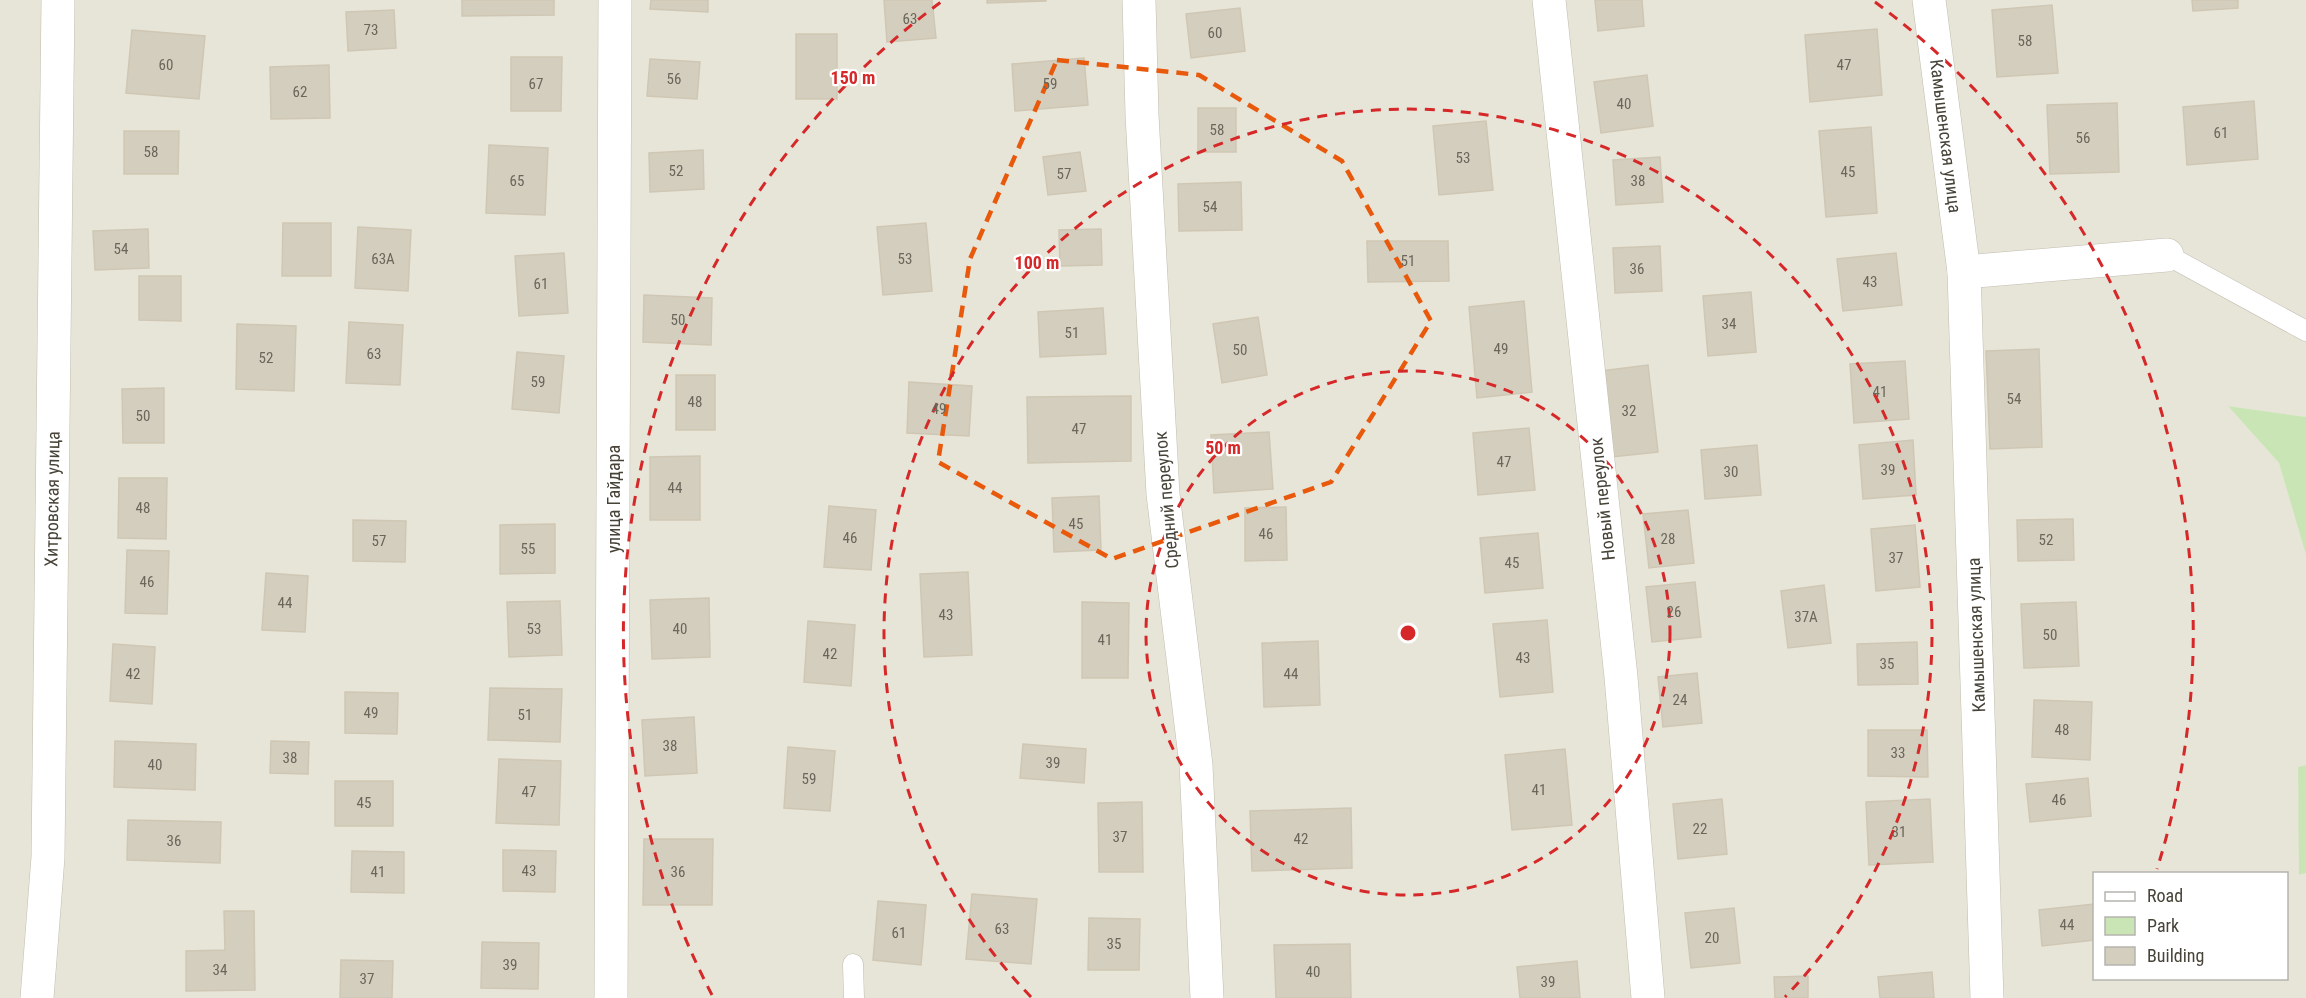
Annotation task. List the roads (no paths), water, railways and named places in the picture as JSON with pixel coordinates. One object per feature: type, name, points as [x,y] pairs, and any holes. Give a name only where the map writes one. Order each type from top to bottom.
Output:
[{"type":"street","name":"Хитровская улица","points":[[37,998],[48,857],[58,0]]},
{"type":"street","name":"улица Гайдара","points":[[611,998],[615,0]]},
{"type":"street","name":"Средний переулок","points":[[1139,0],[1142,115],[1163,494],[1196,765],[1207,998]]},
{"type":"street","name":"Новый переулок","points":[[1549,0],[1621,677],[1648,998]]},
{"type":"street","name":"Камышенская улица","points":[[1929,0],[1964,272],[1988,998]]},
{"type":"street","points":[[1964,272],[2167,255]]},
{"type":"lane","points":[[2167,255],[2306,331]]},
{"type":"lane","points":[[853,964],[854,998]]}]
